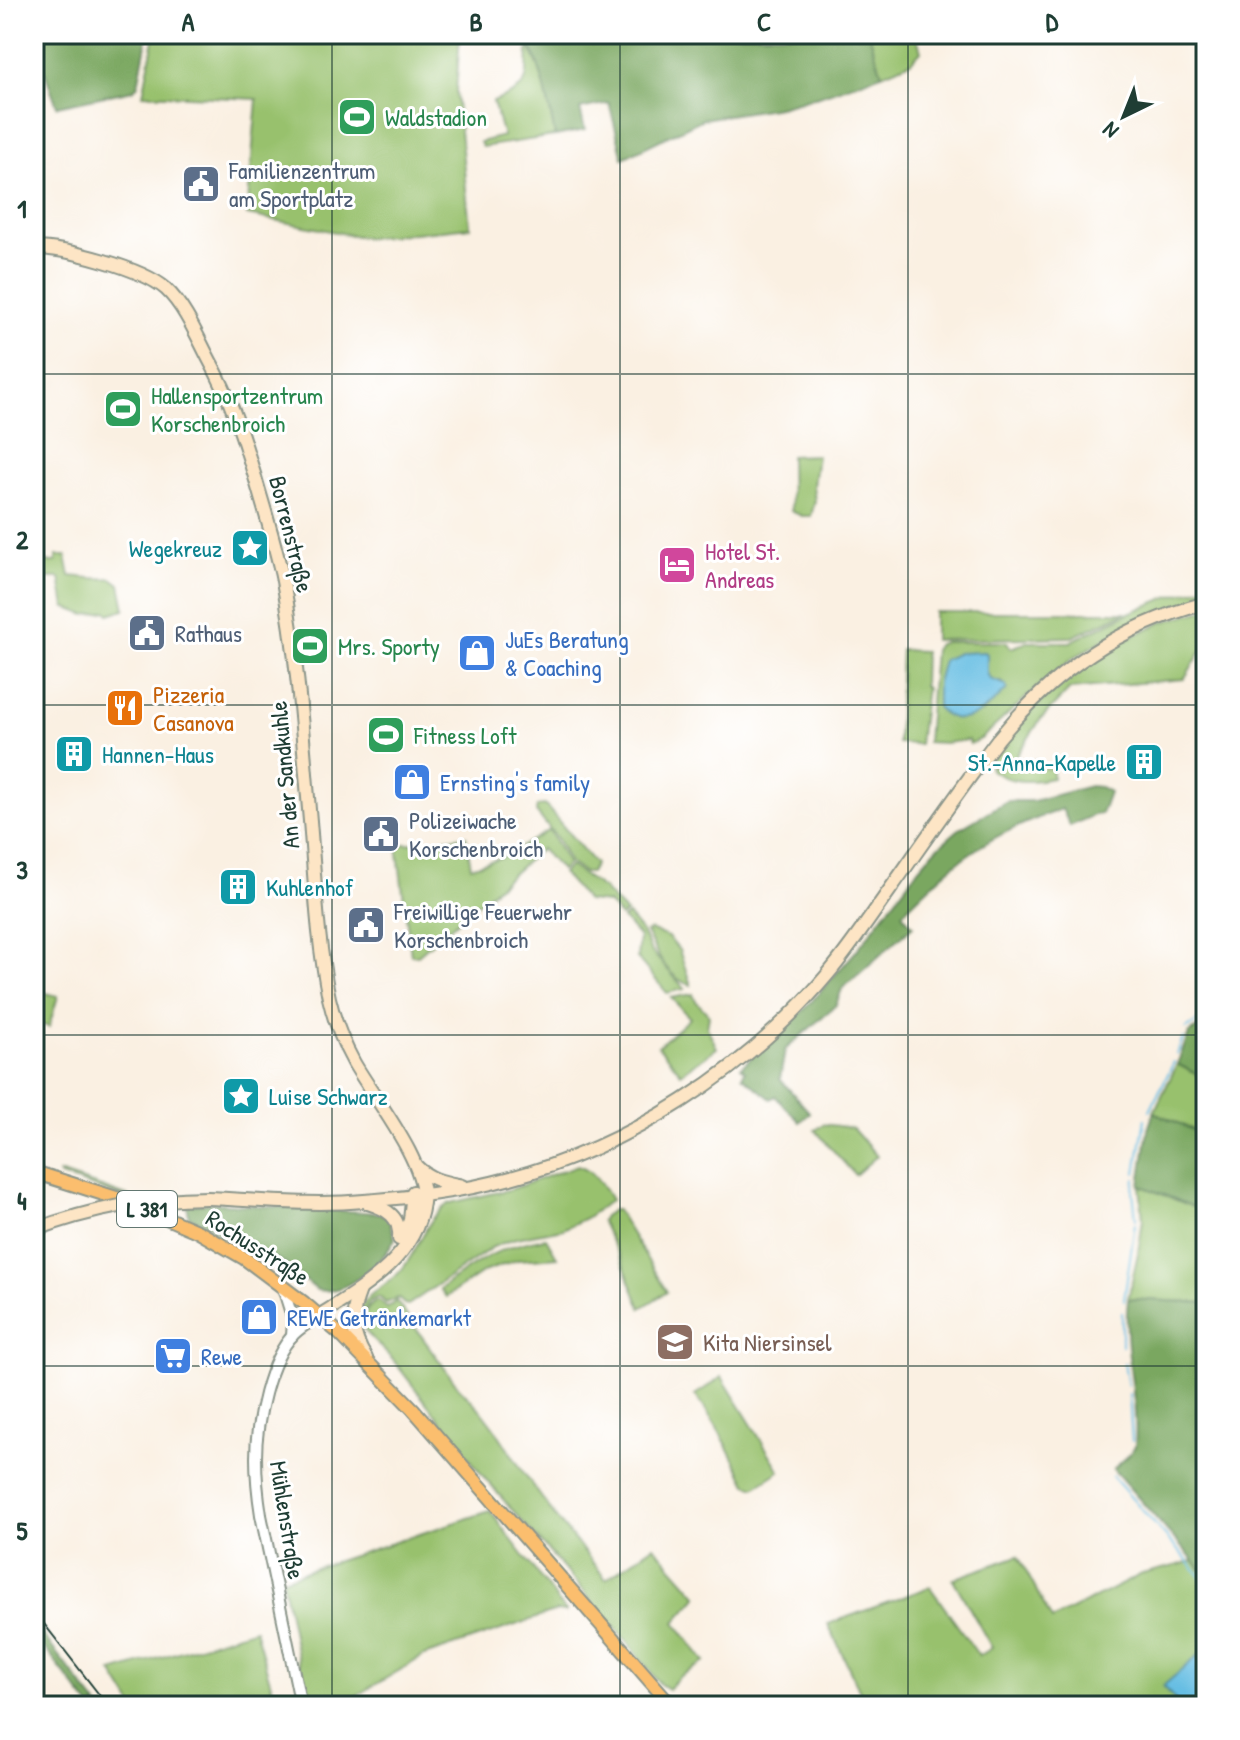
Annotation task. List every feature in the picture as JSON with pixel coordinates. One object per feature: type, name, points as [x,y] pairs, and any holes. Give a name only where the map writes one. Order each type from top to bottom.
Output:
[{"type":"main road","name":"Borrenstraße","points":[[34,248],[101,261],[136,273],[172,295],[184,314],[234,409],[277,554],[297,672]]},
{"type":"main road","points":[[34,1230],[128,1203],[165,1199],[361,1201],[469,1188],[521,1175],[601,1145],[657,1116],[730,1067],[784,1020],[827,976],[998,739],[1042,692],[1069,668],[1115,638],[1166,615],[1206,603]]},
{"type":"main road","name":"An der Sandkuhle","points":[[297,672],[317,902],[329,997],[351,1057],[417,1167],[418,1196]]},
{"type":"main road","name":"An der Sandkuhle","points":[[403,1142],[418,1196]]},
{"type":"main road","points":[[417,1167],[426,1176],[469,1188]]},
{"type":"main road","name":"Rochusstraße","points":[[34,1172],[129,1202],[178,1222],[227,1247],[319,1316]]},
{"type":"main road","name":"Mühlenstraße","points":[[319,1316],[382,1273],[398,1254],[416,1226],[422,1208],[418,1196]]},
{"type":"main road","points":[[361,1201],[382,1208],[395,1218],[400,1231],[398,1254]]},
{"type":"main road","points":[[360,1290],[354,1306],[354,1327],[362,1352],[370,1364]]},
{"type":"main road","name":"L 381","points":[[319,1316],[370,1364],[438,1437],[672,1706]]},
{"type":"street","points":[[282,1286],[293,1316],[292,1336]]},
{"type":"street","name":"Mühlenstraße","points":[[301,1706],[258,1492],[256,1446],[269,1380],[277,1359],[292,1336],[319,1316]]},
{"type":"green space","points":[[34,34],[148,34],[138,85],[133,90],[57,106],[34,42]]},
{"type":"green space","name":"Waldstadion","points":[[155,34],[263,34],[346,40],[376,34],[460,34],[456,92],[470,227],[367,238],[247,215],[257,99],[143,94]]},
{"type":"green space","points":[[264,34],[366,34],[343,38]]},
{"type":"green space","points":[[522,34],[869,34],[882,74],[779,107],[703,119],[623,158],[609,103],[580,109],[585,130],[555,136],[539,68]]},
{"type":"green space","points":[[869,34],[916,34],[921,51],[911,62],[882,74]]},
{"type":"green space","points":[[528,45],[542,77],[555,136],[482,147],[480,142],[503,136],[493,102],[521,87],[526,76]]},
{"type":"green space","points":[[817,455],[813,486],[815,501],[811,516],[802,516],[791,511],[790,456]]},
{"type":"green space","points":[[34,546],[41,546],[42,562],[56,562],[57,556],[66,556],[70,576],[112,578],[120,584],[125,609],[109,614],[107,611],[86,615],[65,607],[60,578],[34,578]]},
{"type":"green space","points":[[1206,587],[1206,599],[1108,637],[1072,659],[981,739],[970,744],[968,740],[927,742],[934,650],[938,644],[1007,642],[1011,648],[1027,642],[1070,642],[1168,597]],"holes":[[[987,656],[990,680],[1002,682],[1007,689],[983,712]]]},
{"type":"green space","points":[[1206,609],[1206,644],[1184,679],[1070,689],[1041,719],[1013,761],[1036,760],[1038,767],[1053,769],[1053,778],[1021,781],[991,770],[990,766],[1005,764],[991,764],[991,759],[1011,732],[1063,680],[1120,641],[1163,622]]},
{"type":"green space","points":[[934,612],[1126,612],[1072,637],[934,640]]},
{"type":"green space","points":[[901,650],[924,651],[923,686],[926,687],[919,744],[898,743]]},
{"type":"green space","points":[[1090,786],[1109,792],[1101,814],[1070,826],[1062,809],[1004,833],[953,866],[902,913],[913,926],[842,989],[836,1005],[785,1050],[780,1079],[810,1113],[800,1122],[775,1096],[771,1099],[742,1076],[745,1071],[741,1067],[803,1011],[857,950],[919,868],[958,830],[1007,801],[1033,801]]},
{"type":"green space","points":[[545,805],[595,864],[590,873],[584,873],[570,863],[557,838],[536,812],[537,806]]},
{"type":"green space","points":[[549,830],[568,864],[561,870],[541,849],[418,955],[411,955],[397,845],[466,836],[471,867],[508,855]]},
{"type":"green space","points":[[570,866],[603,889],[626,913],[621,917],[608,903],[587,901],[562,873]]},
{"type":"green space","points":[[628,915],[642,932],[651,951],[685,989],[667,993],[637,958],[639,937],[623,919]]},
{"type":"green space","points":[[650,930],[668,937],[679,950],[691,985],[676,977],[664,964],[646,932]]},
{"type":"green space","points":[[34,990],[58,996],[49,1027],[34,1022]]},
{"type":"green space","points":[[693,994],[709,1015],[707,1027],[717,1048],[681,1073],[658,1046],[690,1018],[671,998]]},
{"type":"green space","points":[[1206,1021],[1206,1079],[1177,1064],[1189,1034]]},
{"type":"green space","points":[[1177,1064],[1206,1079],[1206,1136],[1154,1112]]},
{"type":"green space","points":[[1154,1112],[1206,1136],[1206,1212],[1140,1185],[1148,1129]]},
{"type":"green space","points":[[823,1124],[852,1128],[877,1156],[855,1175],[815,1130]]},
{"type":"green space","points":[[578,1165],[594,1175],[611,1200],[586,1218],[563,1229],[516,1238],[493,1247],[408,1305],[398,1298],[386,1303],[379,1297],[370,1301],[357,1317],[366,1300],[403,1268],[429,1224],[450,1203],[512,1189]]},
{"type":"green space","points":[[59,1173],[123,1195],[186,1219],[277,1262],[275,1265],[233,1242],[156,1208],[60,1176]]},
{"type":"green space","points":[[1140,1185],[1206,1212],[1206,1303],[1128,1299],[1143,1219]]},
{"type":"green space","points":[[212,1203],[380,1213],[389,1218],[395,1238],[383,1257],[351,1283],[340,1288],[317,1290],[283,1262],[189,1217],[187,1205]]},
{"type":"green space","points":[[617,1210],[667,1292],[641,1308],[601,1221]]},
{"type":"green space","points":[[546,1238],[557,1257],[517,1260],[483,1272],[446,1297],[440,1289],[490,1256],[515,1245]]},
{"type":"green space","points":[[1128,1299],[1206,1303],[1206,1575],[1113,1469],[1135,1446],[1135,1409],[1127,1336]]},
{"type":"green space","points":[[376,1301],[387,1308],[396,1301],[457,1385],[495,1429],[557,1519],[606,1579],[654,1546],[698,1596],[675,1622],[705,1662],[679,1677],[668,1689],[660,1684],[625,1639],[487,1481],[393,1360],[364,1330],[361,1321]]},
{"type":"green space","points":[[722,1377],[780,1471],[755,1487],[747,1484],[695,1395]]},
{"type":"green space","points":[[490,1511],[566,1612],[557,1611],[424,1656],[339,1706],[308,1706],[282,1579]]},
{"type":"green space","points":[[1018,1556],[1052,1620],[1142,1574],[1194,1561],[1206,1575],[1206,1706],[867,1706],[828,1624],[930,1587],[979,1656],[992,1648],[953,1579]]},
{"type":"green space","points":[[34,1624],[98,1706],[90,1706],[34,1635]]},
{"type":"green space","points":[[255,1629],[274,1695],[231,1706],[133,1706],[112,1672]]},
{"type":"water","points":[[985,652],[990,679],[1006,685],[1007,689],[974,716],[956,719],[946,715],[937,707],[937,683],[943,660],[958,653]]},
{"type":"water","points":[[1206,1649],[1206,1706],[1180,1706],[1163,1686]]},
{"type":"waterway","points":[[1186,1029],[1206,1016]]},
{"type":"waterway","points":[[1177,1054],[1183,1038]]},
{"type":"waterway","points":[[1150,1110],[1174,1062]]},
{"type":"waterway","points":[[1136,1173],[1145,1119]]},
{"type":"waterway","points":[[1135,1179],[1136,1219]]},
{"type":"waterway","points":[[1124,1300],[1135,1224]]},
{"type":"waterway","points":[[1122,1312],[1122,1346]]},
{"type":"waterway","points":[[1124,1363],[1128,1386]]},
{"type":"waterway","points":[[1129,1394],[1132,1441]]},
{"type":"waterway","points":[[1112,1476],[1206,1582]]},
{"type":"railway","points":[[34,1611],[108,1706]]},
{"type":"place","name":"Waldstadion","points":[[357,117]]},
{"type":"place","name":"Familienzentrum am Sportplatz","points":[[201,184]]},
{"type":"place","name":"Hallensportzentrum Korschenbroich","points":[[123,409]]},
{"type":"place","name":"Wegekreuz","points":[[250,548]]},
{"type":"place","name":"Hotel St. Andreas","points":[[677,565]]},
{"type":"place","name":"Rathaus","points":[[147,633]]},
{"type":"place","name":"Mrs. Sporty","points":[[310,646]]},
{"type":"place","name":"JuEs Beratung & Coaching","points":[[477,653]]},
{"type":"place","name":"Pizzeria Casanova","points":[[125,708]]},
{"type":"place","name":"Fitness Loft","points":[[386,735]]},
{"type":"place","name":"Hannen-Haus","points":[[74,754]]},
{"type":"place","name":"St.-Anna-Kapelle","points":[[1144,762]]},
{"type":"place","name":"Ernsting's family","points":[[412,782]]},
{"type":"place","name":"Polizeiwache Korschenbroich","points":[[381,834]]},
{"type":"place","name":"Kuhlenhof","points":[[238,887]]},
{"type":"place","name":"Freiwillige Feuerwehr Korschenbroich","points":[[366,925]]},
{"type":"place","name":"Luise Schwarz","points":[[241,1096]]},
{"type":"place","name":"REWE Getränkemarkt","points":[[259,1317]]},
{"type":"place","name":"Kita Niersinsel","points":[[675,1342]]},
{"type":"place","name":"Rewe","points":[[173,1356]]}]
